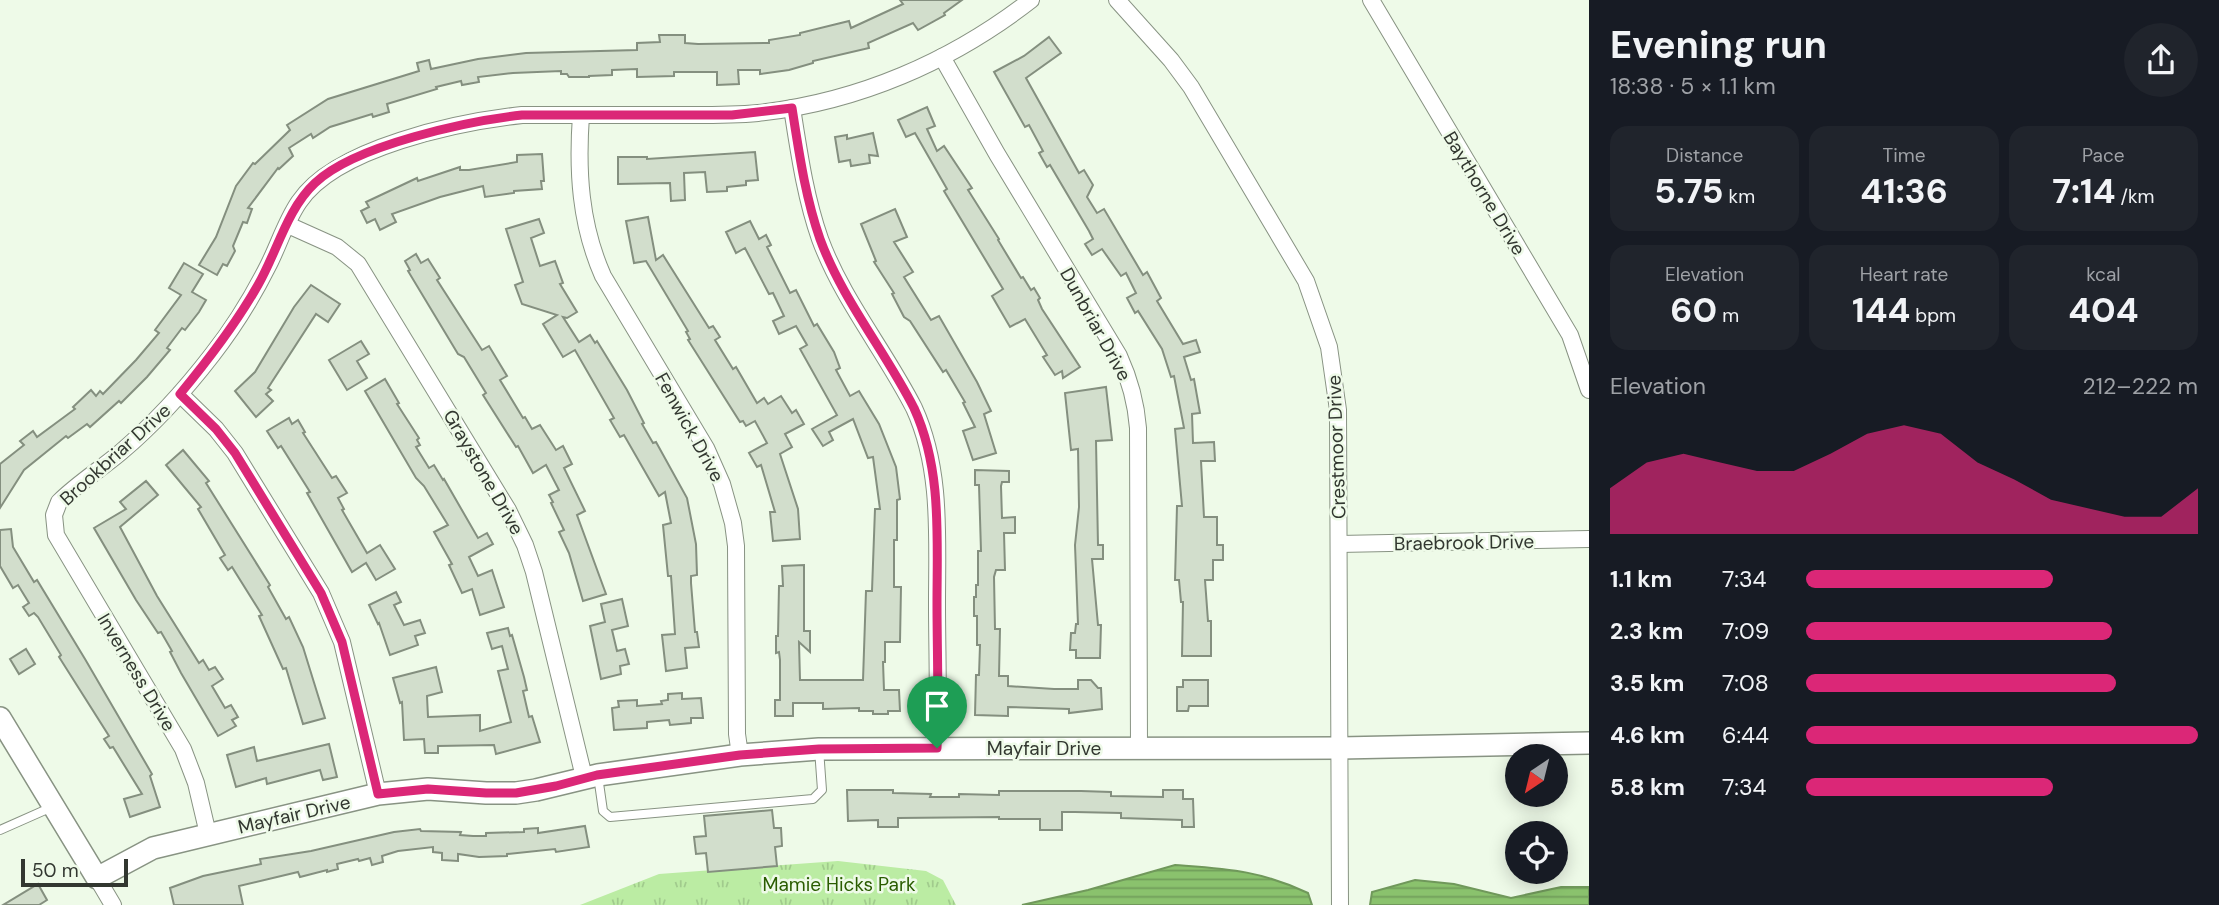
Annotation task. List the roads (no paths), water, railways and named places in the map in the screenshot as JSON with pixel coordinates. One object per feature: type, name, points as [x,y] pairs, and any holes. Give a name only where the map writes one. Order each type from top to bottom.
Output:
[{"type":"street","name":"Brookbriar Drive","points":[[54,515],[59,502],[120,452],[180,394],[213,354],[260,283],[298,203],[316,182],[342,165],[439,131],[497,118],[522,115],[732,115],[792,108],[852,94],[882,84],[942,57],[981,35],[1031,0]]},
{"type":"street","name":"Crestmoor Drive","points":[[1117,0],[1171,60],[1191,87],[1306,281],[1321,320],[1334,374],[1338,410],[1340,905]]},
{"type":"street","name":"Baythorne Drive","points":[[1371,0],[1570,335],[1589,390]]},
{"type":"street","name":"Dunbriar Drive","points":[[942,57],[1119,356],[1136,402],[1139,748]]},
{"type":"street","points":[[792,108],[804,185],[821,241],[846,291],[914,408],[930,455],[935,479],[937,528],[937,748]]},
{"type":"street","name":"Fenwick Drive","points":[[581,115],[581,197],[583,218],[592,250],[603,276],[706,448],[729,506],[736,546],[737,734],[740,755]]},
{"type":"street","name":"Graystone Drive","points":[[288,225],[337,247],[358,264],[508,510],[525,545],[534,572],[591,776]]},
{"type":"street","points":[[180,394],[216,429],[235,453],[321,593],[342,642],[378,794]]},
{"type":"street","name":"Inverness Drive","points":[[54,515],[56,536],[183,749],[196,783],[208,834]]},
{"type":"street","name":"Braebrook Drive","points":[[1339,544],[1589,538]]},
{"type":"street","points":[[0,718],[113,905]]},
{"type":"street","name":"Mayfair Drive","points":[[97,878],[153,848],[378,794],[428,789],[516,793],[591,776],[740,755],[819,749],[1340,748],[1589,743]]},
{"type":"lane","points":[[591,776],[603,811],[610,817],[813,799],[822,790],[819,749]]},
{"type":"lane","points":[[0,830],[53,807]]},
{"type":"park label","name":"Mamie Hicks Park","points":[[839,884]]}]
